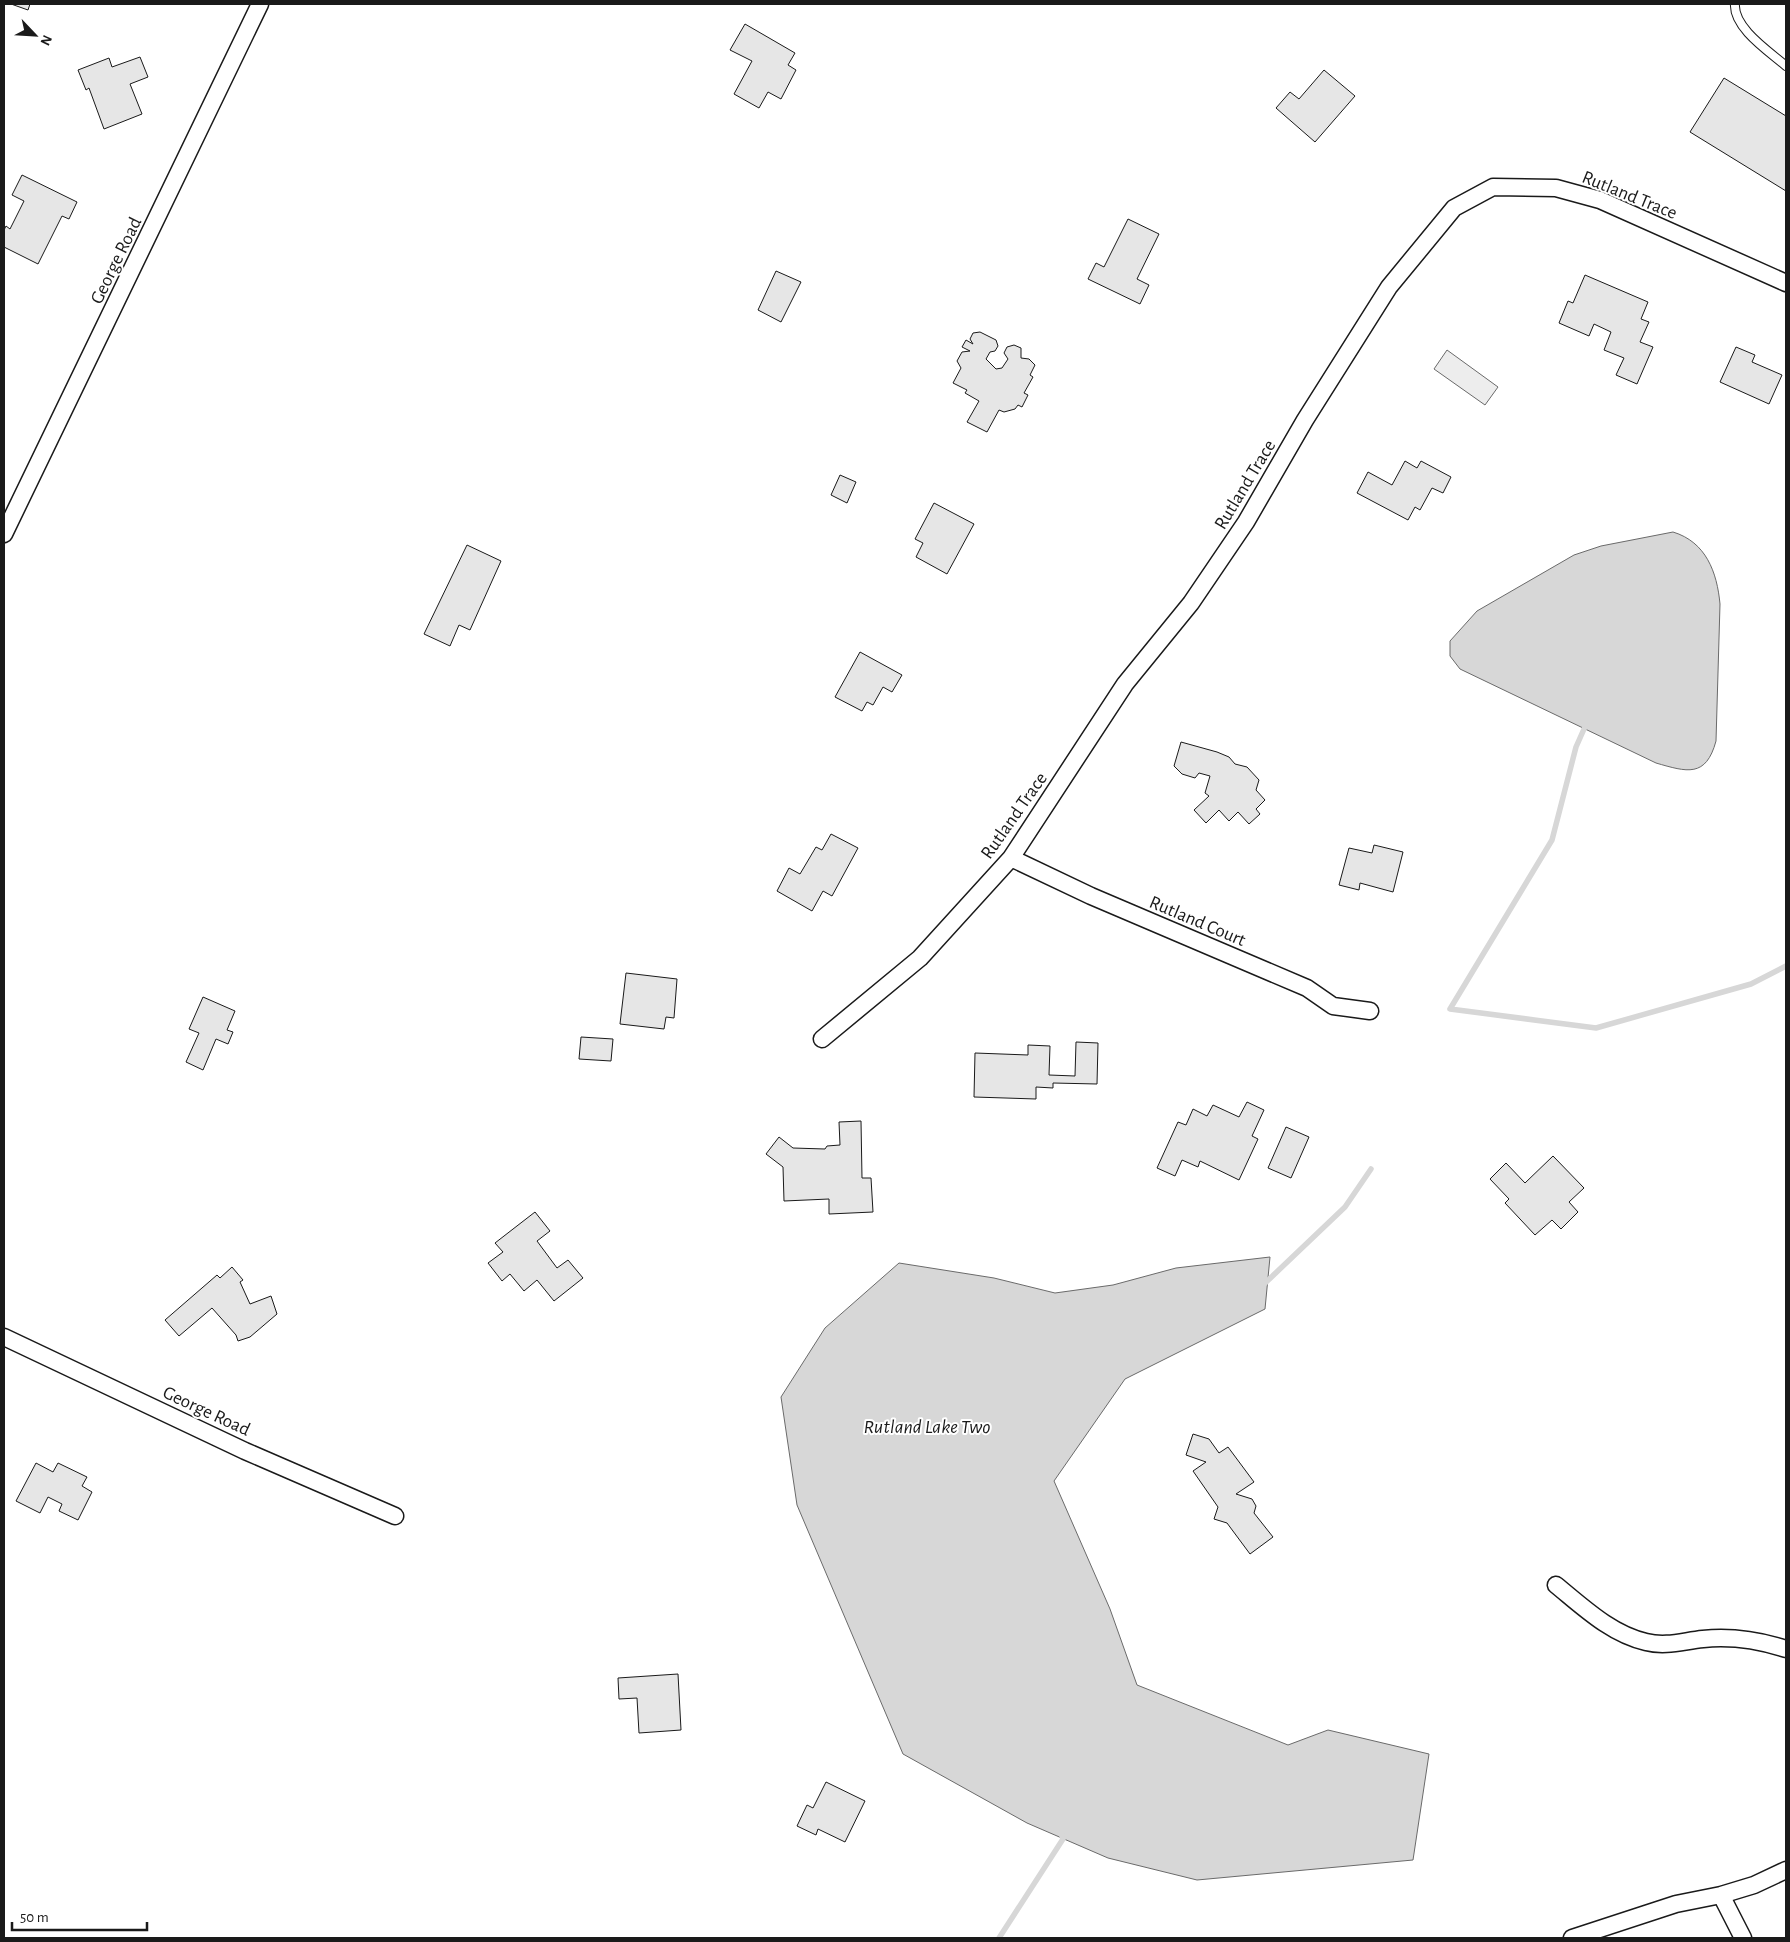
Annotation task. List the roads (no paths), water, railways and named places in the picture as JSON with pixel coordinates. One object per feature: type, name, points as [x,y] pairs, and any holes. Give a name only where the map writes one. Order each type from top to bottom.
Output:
[{"type":"street","name":"George Road","points":[[4,534],[260,4]]},
{"type":"street","name":"Rutland Trace","points":[[822,1039],[920,958],[1011,858],[1125,684],[1191,603],[1246,522],[1305,420],[1389,287],[1454,208],[1493,187],[1556,188],[1600,200],[1786,283]]},
{"type":"street","name":"Rutland Court","points":[[1011,858],[1091,896],[1307,988],[1333,1006],[1370,1011]]},
{"type":"street","name":"George Road","points":[[4,1336],[245,1451],[395,1516]]},
{"type":"street","points":[[1556,1585],[1590,1613],[1617,1630],[1647,1643],[1672,1645],[1702,1639],[1736,1638],[1786,1649]]},
{"type":"street","points":[[1572,1938],[1676,1904],[1721,1895],[1754,1885],[1786,1870]]},
{"type":"street","points":[[1721,1895],[1743,1938]]},
{"type":"lane","points":[[1735,4],[1739,21],[1756,41],[1786,66]]},
{"type":"water","points":[[1673,532],[1694,543],[1708,560],[1716,581],[1720,604],[1716,741],[1712,753],[1701,767],[1686,770],[1656,763],[1460,669],[1450,656],[1450,641],[1477,611],[1574,555],[1601,546]]},
{"type":"water","name":"Rutland Lake Two","points":[[1270,1257],[1265,1309],[1125,1379],[1054,1481],[1110,1609],[1137,1685],[1288,1745],[1328,1730],[1429,1754],[1413,1860],[1197,1880],[1108,1858],[1027,1823],[903,1754],[797,1505],[781,1397],[825,1328],[899,1263],[994,1278],[1055,1293],[1113,1285],[1176,1268]]},
{"type":"waterway","points":[[1584,729],[1576,747],[1552,840],[1450,1009],[1596,1028],[1751,984],[1786,966]]},
{"type":"waterway","points":[[1262,1286],[1345,1207],[1371,1169]]},
{"type":"waterway","points":[[999,1938],[1063,1839],[1061,1833]]}]
